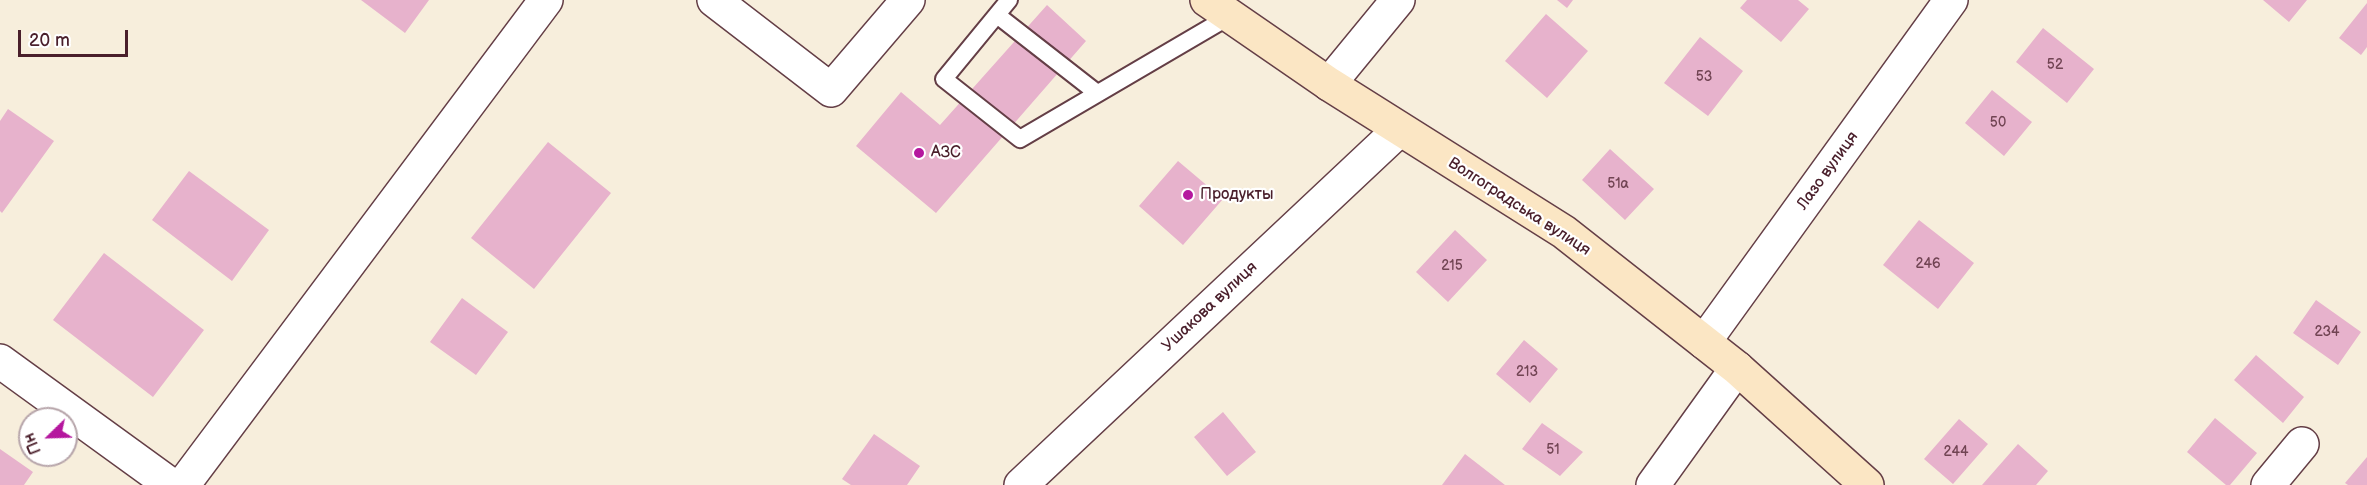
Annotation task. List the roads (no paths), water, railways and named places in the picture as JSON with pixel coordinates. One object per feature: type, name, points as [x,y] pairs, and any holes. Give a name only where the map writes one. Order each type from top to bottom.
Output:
[{"type":"street","points":[[183,485],[546,0]]},
{"type":"street","points":[[714,0],[831,90],[908,0]]},
{"type":"street","points":[[1329,84],[1398,0]]},
{"type":"street","name":"Лазо вулиця","points":[[1704,342],[1951,0]]},
{"type":"street","name":"Волгоградська вулиця","points":[[1218,8],[1399,130],[1564,232],[1737,368],[1867,485]]},
{"type":"street","name":"Ушакова вулиця","points":[[1021,485],[1399,130]]},
{"type":"street","points":[[0,361],[171,485]]},
{"type":"street","points":[[1653,485],[1737,368]]},
{"type":"street","points":[[2268,485],[2302,444]]},
{"type":"lane","points":[[1009,0],[944,79],[1020,139],[1097,93],[1218,8]]},
{"type":"lane","points":[[997,15],[1097,93]]},
{"type":"place","name":"АЗС","points":[[919,153]]},
{"type":"place","name":"Продукты","points":[[1188,195]]}]
